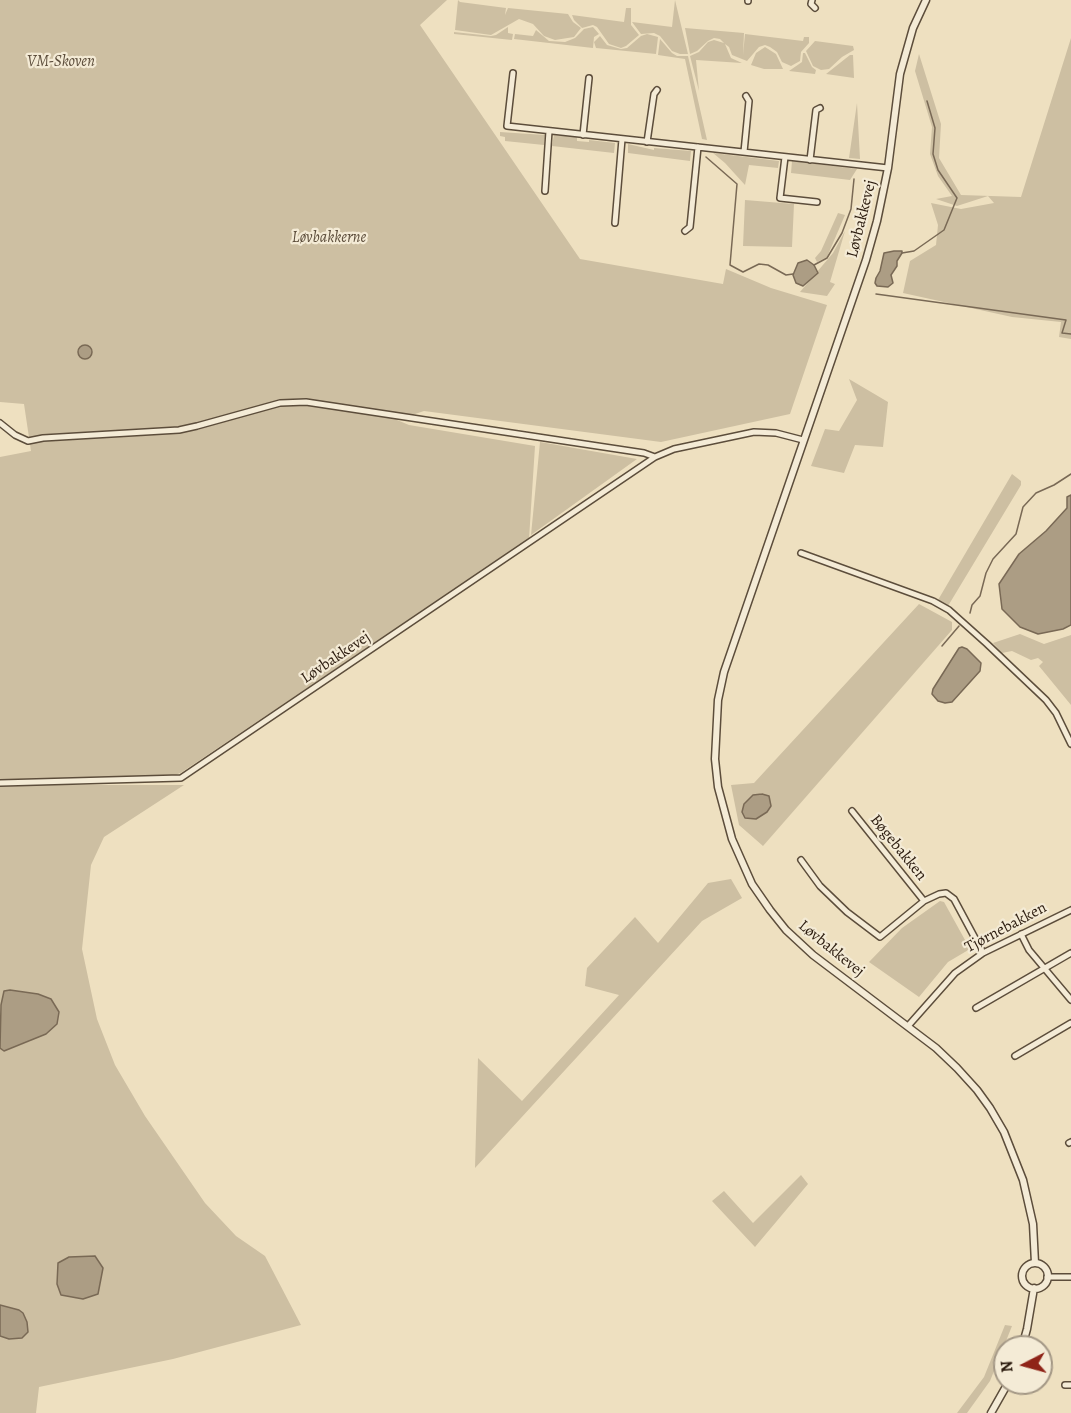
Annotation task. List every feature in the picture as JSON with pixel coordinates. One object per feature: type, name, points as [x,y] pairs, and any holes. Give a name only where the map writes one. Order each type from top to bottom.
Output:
[{"type":"street","points":[[812,0],[811,4],[814,8]]},
{"type":"street","name":"Løvbakkevej","points":[[926,0],[913,27],[900,74],[888,168],[866,260],[724,672],[718,700],[715,734],[718,787],[724,815],[741,862],[770,910],[786,930],[813,955],[908,1026],[957,1068],[977,1090],[1004,1132],[1020,1169],[1033,1224],[1035,1263]]},
{"type":"street","points":[[513,73],[507,126],[888,168]]},
{"type":"street","points":[[583,135],[589,78]]},
{"type":"street","points":[[647,142],[654,94],[657,90]]},
{"type":"street","points":[[744,152],[749,101],[746,96]]},
{"type":"street","points":[[810,160],[816,110],[820,108]]},
{"type":"street","points":[[545,191],[549,131]]},
{"type":"street","points":[[615,223],[622,139]]},
{"type":"street","points":[[685,231],[690,227],[698,147]]},
{"type":"street","points":[[785,157],[780,198],[817,202]]},
{"type":"street","points":[[0,423],[15,435],[28,441],[43,438],[179,430],[280,403],[306,402],[644,453],[655,457]]},
{"type":"street","name":"Løvbakkevej","points":[[0,783],[181,778],[655,457],[674,449],[754,432],[776,433],[803,440]]},
{"type":"street","points":[[801,553],[933,601],[948,610],[980,636],[1046,700],[1056,713],[1071,744]]},
{"type":"street","name":"Bøgebakken","points":[[852,812],[924,901]]},
{"type":"street","name":"Bøgebakken","points":[[801,860],[827,893],[847,912],[880,937],[924,901],[942,892],[950,895],[983,952]]},
{"type":"street","name":"Tjørnebakken","points":[[908,1026],[955,973],[983,952],[1071,910]]},
{"type":"street","points":[[1021,934],[1029,950],[1071,1000]]},
{"type":"street","points":[[976,1008],[1071,953]]},
{"type":"street","points":[[1015,1056],[1071,1023]]},
{"type":"street","points":[[1035,1263],[1044,1267],[1047,1277],[1043,1285],[1034,1288],[1026,1284],[1022,1275],[1026,1267],[1035,1263]]},
{"type":"street","points":[[1047,1277],[1071,1276]]},
{"type":"street","points":[[1025,1335],[1034,1288]]},
{"type":"street","points":[[991,1413],[1001,1395]]},
{"type":"green space","name":"Løvbakkerne","points":[[0,0],[447,0],[420,25],[580,259],[723,284],[726,269],[771,288],[827,305],[790,414],[661,442],[424,411],[397,420],[409,425],[535,446],[529,539],[182,772],[172,777],[73,778],[73,785],[184,785],[104,837],[91,865],[82,949],[97,1019],[115,1065],[145,1116],[205,1203],[236,1236],[265,1256],[301,1325],[173,1359],[39,1387],[36,1413],[0,1413],[0,1336],[9,1339],[21,1338],[28,1331],[27,1322],[19,1310],[0,1305],[0,1048],[4,1051],[30,1041],[1,1005],[0,1014],[0,457],[31,451],[24,404],[0,402]]},
{"type":"green space","points":[[458,0],[506,8],[505,15],[508,8],[568,14],[581,28],[574,37],[555,40],[544,36],[533,24],[519,19],[491,35],[455,30]]},
{"type":"green space","points":[[675,0],[688,54],[672,51],[660,36],[654,33],[641,34],[632,22],[672,27]]},
{"type":"green space","points":[[626,8],[631,8],[631,25],[639,35],[621,48],[609,44],[597,27],[593,25],[582,28],[572,15],[624,22]]},
{"type":"green space","points":[[508,27],[508,33],[513,34],[512,40],[454,34],[454,32],[491,36]]},
{"type":"green space","points":[[593,27],[599,34],[594,37],[593,48],[514,39],[515,34],[533,36],[536,30],[549,41],[565,42],[575,38],[584,29]]},
{"type":"green space","points":[[685,28],[744,33],[743,55],[745,34],[803,41],[804,37],[809,37],[809,43],[801,52],[800,61],[791,66],[782,62],[777,52],[765,45],[759,47],[747,61],[732,55],[725,44],[731,58],[742,63],[696,60],[699,91],[690,56],[699,52],[708,42],[714,40],[724,43],[714,38],[708,41],[697,51],[690,54]]},
{"type":"green space","points":[[647,34],[658,37],[656,54],[596,48],[594,42],[600,36],[607,45],[621,49],[627,48],[641,36]]},
{"type":"green space","points":[[1071,38],[1071,339],[1059,337],[1061,322],[1012,317],[903,293],[910,261],[936,245],[938,225],[931,203],[961,209],[994,203],[988,196],[957,206],[936,199],[952,196],[938,176],[930,154],[932,127],[915,71],[919,54],[941,124],[939,158],[961,195],[1021,197]]},
{"type":"green space","points":[[660,39],[672,53],[677,56],[688,56],[707,140],[702,139],[685,59],[658,55]]},
{"type":"green space","points":[[815,41],[853,46],[854,50],[829,69],[821,70],[813,66],[806,51]]},
{"type":"green space","points":[[765,47],[776,54],[783,69],[764,69],[751,65],[756,53]]},
{"type":"green space","points":[[803,53],[816,70],[815,74],[789,71],[802,62]]},
{"type":"green space","points":[[853,55],[854,78],[826,74]]},
{"type":"green space","points":[[857,103],[860,159],[849,158]]},
{"type":"green space","points":[[500,132],[545,135],[544,145],[505,141],[505,137],[500,136]]},
{"type":"green space","points":[[554,135],[577,137],[577,141],[615,143],[614,153],[552,146]]},
{"type":"green space","points":[[628,144],[654,150],[654,148],[691,151],[690,161],[628,153]]},
{"type":"green space","points":[[713,153],[779,161],[778,168],[749,165],[745,185]]},
{"type":"green space","points":[[792,161],[857,169],[850,180],[791,173]]},
{"type":"green space","points":[[745,200],[794,204],[792,247],[743,246]]},
{"type":"green space","points":[[838,213],[845,215],[827,257],[817,262],[815,258],[821,251]]},
{"type":"green space","points":[[845,231],[830,282],[835,284],[827,296],[800,292],[833,253]]},
{"type":"green space","points":[[849,379],[888,402],[883,447],[855,445],[844,473],[811,466],[825,429],[839,431],[857,400]]},
{"type":"green space","points":[[540,442],[637,459],[531,535]]},
{"type":"green space","points":[[1012,474],[1021,481],[1021,485],[948,606],[938,600]]},
{"type":"green space","points":[[919,604],[952,622],[952,630],[763,846],[739,825],[731,785],[754,783]]},
{"type":"green space","points":[[1020,634],[1044,644],[1071,635],[1071,705],[1039,666],[1043,662],[1038,658],[1031,660],[1012,651],[1002,653],[993,643]]},
{"type":"green space","points":[[731,879],[742,898],[702,921],[475,1168],[478,1058],[522,1101],[619,995],[585,986],[587,968],[635,917],[658,943],[708,883]]},
{"type":"green space","points":[[940,901],[944,902],[970,949],[948,962],[919,997],[869,962],[902,928]]},
{"type":"green space","points":[[801,1175],[808,1184],[755,1247],[712,1201],[724,1191],[753,1223]]},
{"type":"green space","points":[[1005,1325],[1012,1326],[1008,1335],[1001,1335]]},
{"type":"green space","points":[[993,1355],[993,1374],[990,1381],[967,1413],[957,1413],[984,1377]]},
{"type":"shaded area","points":[[902,251],[902,253],[891,275],[893,283],[888,287],[877,286],[876,278],[884,253]]},
{"type":"shaded area","points":[[807,260],[814,265],[818,273],[803,286],[796,283],[793,275],[798,263]]},
{"type":"shaded area","points":[[85,345],[90,347],[92,352],[90,357],[85,359],[80,357],[78,352],[80,347]]},
{"type":"shaded area","points":[[1071,495],[1071,625],[1038,634],[1020,627],[1002,609],[999,584],[1019,554],[1046,531],[1067,508],[1067,497]]},
{"type":"shaded area","points":[[962,647],[981,663],[980,671],[952,702],[938,701],[932,694],[933,689],[959,648]]},
{"type":"shaded area","points":[[753,795],[769,796],[771,806],[767,812],[756,819],[745,818],[742,812],[744,804]]},
{"type":"shaded area","points":[[4,991],[38,994],[51,999],[59,1012],[57,1024],[46,1034],[4,1051],[0,1048],[1,1005]]},
{"type":"shaded area","points":[[95,1256],[103,1268],[98,1294],[83,1299],[61,1295],[57,1284],[58,1263],[69,1257]]},
{"type":"shaded area","points":[[0,1305],[23,1313],[28,1332],[22,1338],[9,1339],[0,1336]]},
{"type":"waterway","points":[[902,253],[914,251],[944,230],[957,198],[938,170],[933,154],[935,128],[927,101]]},
{"type":"waterway","points":[[706,157],[737,184],[730,265],[743,272],[759,264],[768,265],[786,275],[793,274]]},
{"type":"waterway","points":[[814,265],[827,258],[842,233],[851,209],[854,179]]},
{"type":"waterway","points":[[876,294],[1066,320],[1062,333],[1071,334]]},
{"type":"waterway","points":[[970,613],[972,605],[980,596],[986,573],[993,559],[1016,534],[1023,507],[1036,493],[1071,474]]},
{"type":"waterway","points":[[942,646],[959,626]]},
{"type":"park label","name":"VM-Skoven","points":[[61,62]]}]
